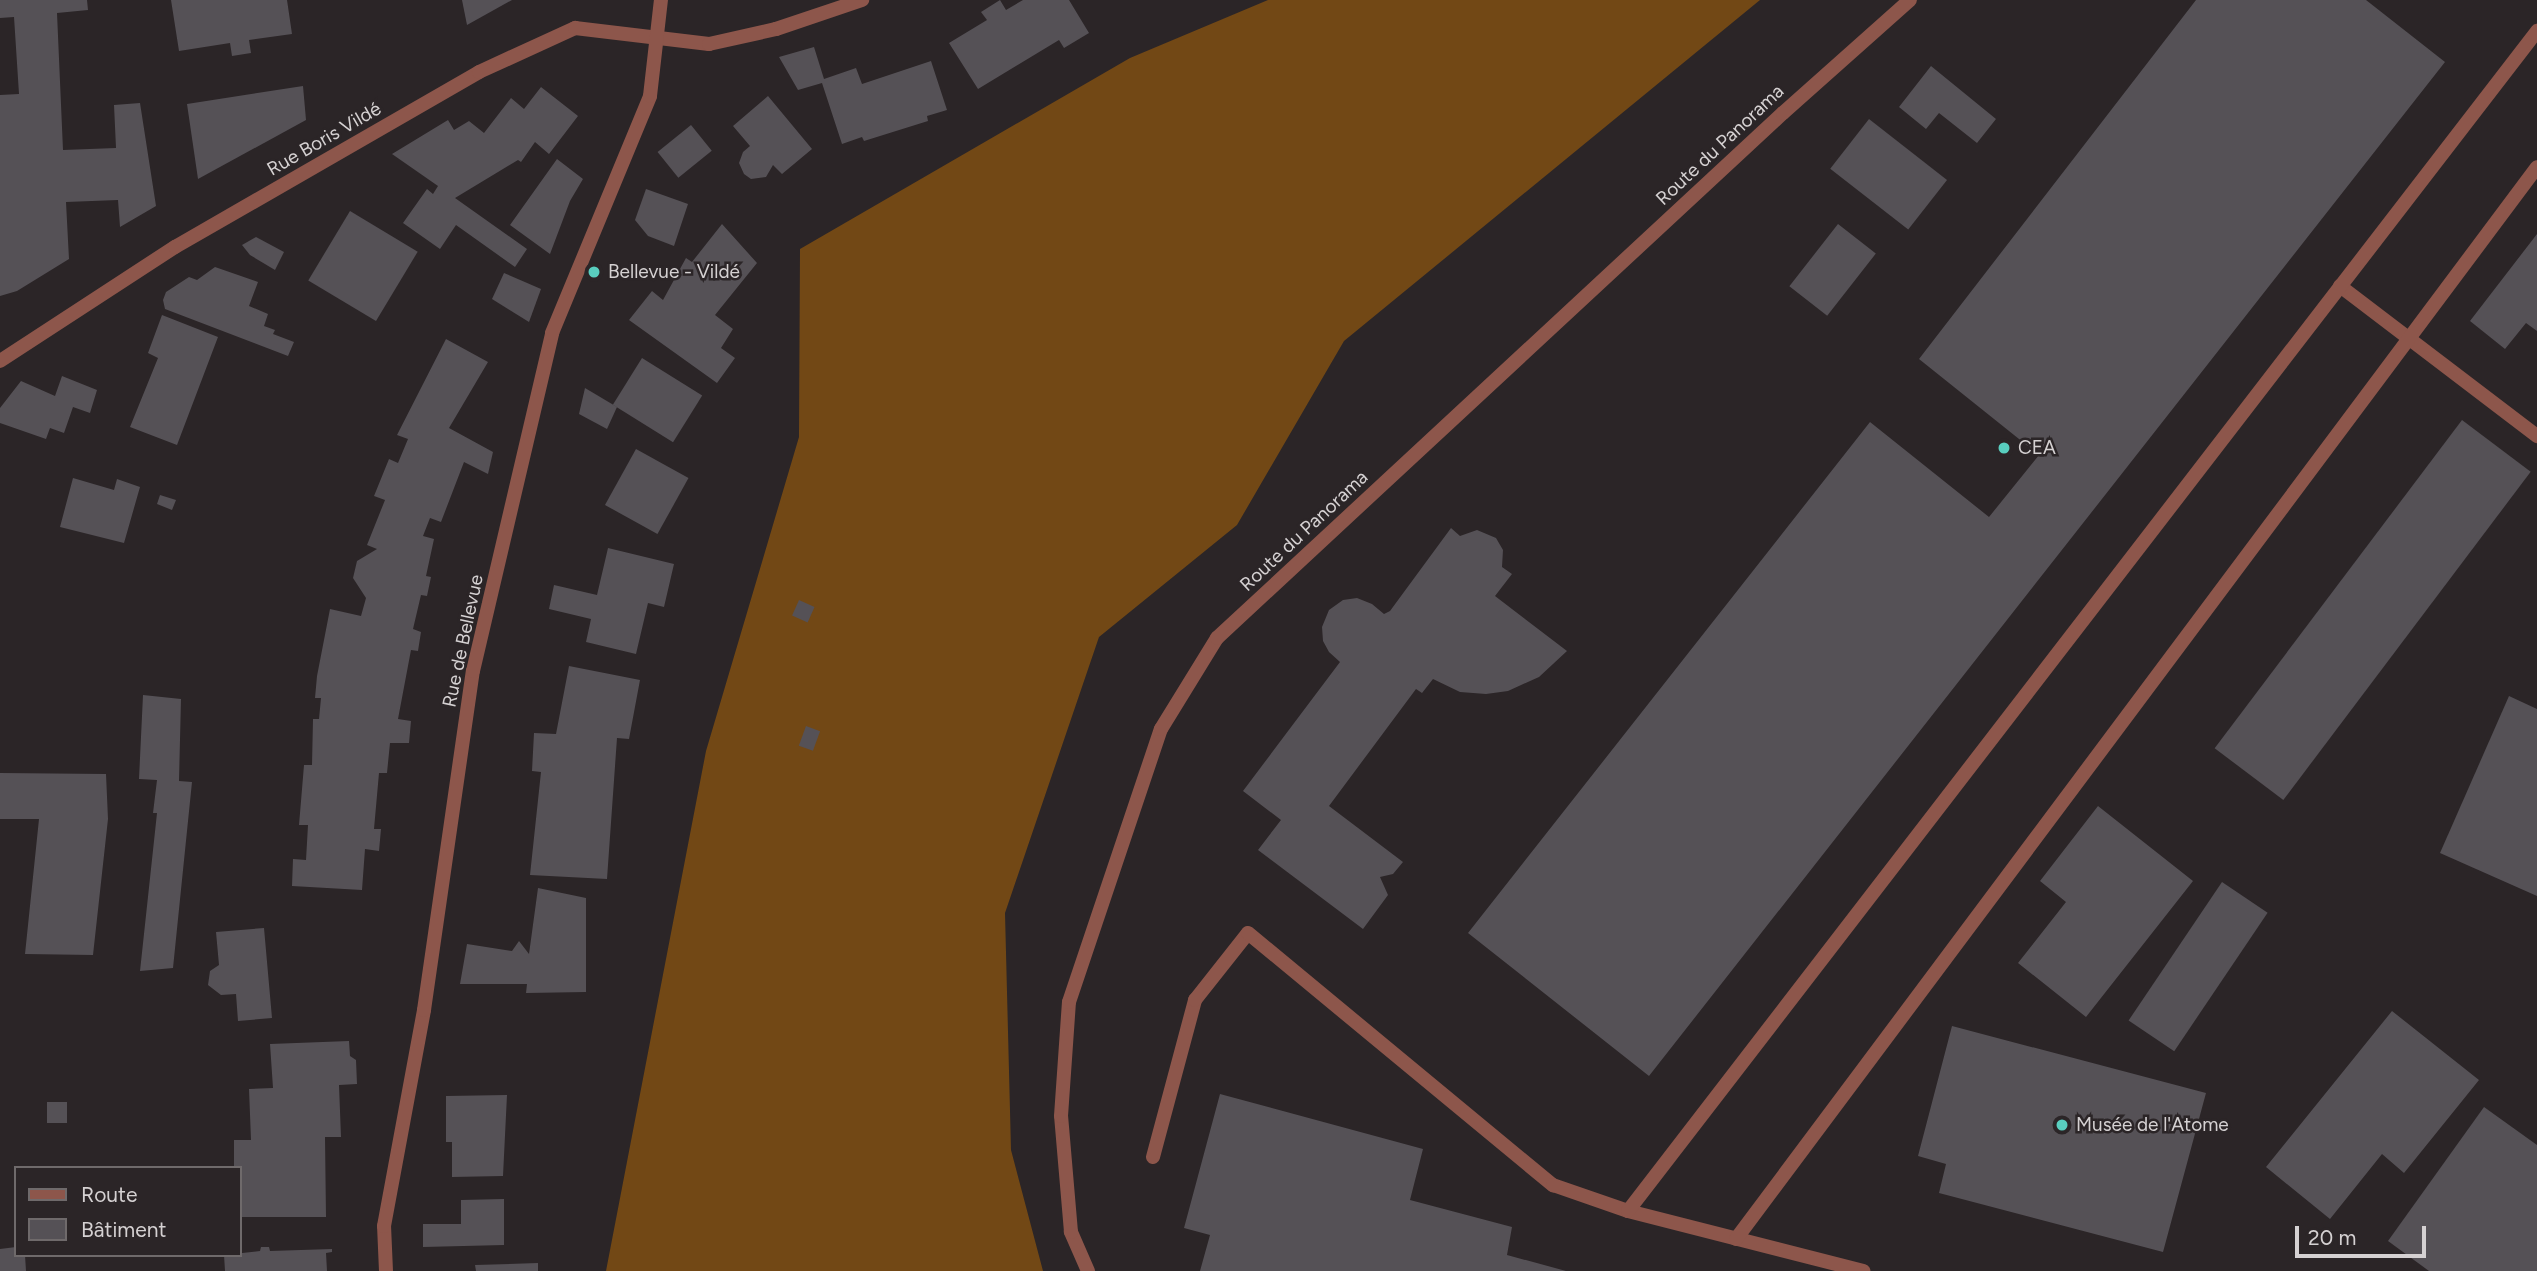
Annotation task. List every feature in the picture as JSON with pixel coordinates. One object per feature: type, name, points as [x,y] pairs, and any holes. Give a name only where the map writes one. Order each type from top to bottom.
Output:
[{"type":"street","points":[[655,38],[661,0]]},
{"type":"street","name":"Rue Boris Vildé","points":[[1,358],[175,247],[479,72],[575,28],[709,44],[776,29],[862,0]]},
{"type":"street","name":"Route du Panorama","points":[[1088,1271],[1071,1232],[1061,1116],[1069,1002],[1161,729],[1217,638],[1783,113],[1910,0]]},
{"type":"street","points":[[1628,1211],[2537,31]]},
{"type":"street","name":"Rue de Bellevue","points":[[386,1271],[384,1226],[424,1010],[473,671],[552,332],[650,96],[655,38]]},
{"type":"street","points":[[1736,1239],[2537,167]]},
{"type":"street","points":[[2340,286],[2537,436]]},
{"type":"street","points":[[1153,1157],[1195,1000],[1248,933],[1553,1185],[1628,1211],[1863,1271]]},
{"type":"shaded area","points":[[1268,0],[1760,0],[1344,341],[1237,525],[1099,637],[1005,913],[1011,1150],[1043,1271],[606,1271],[706,751],[799,437],[800,249],[1130,58]]},
{"type":"building","points":[[0,0],[87,0],[88,10],[57,13],[63,150],[116,148],[114,105],[140,103],[156,206],[120,227],[118,200],[66,202],[69,259],[17,291],[0,296],[0,95],[19,94],[14,17],[0,18]]},
{"type":"building","points":[[171,0],[287,0],[292,34],[249,40],[251,53],[232,56],[230,43],[179,51]]},
{"type":"building","points":[[462,0],[512,0],[467,25]]},
{"type":"building","points":[[1000,0],[1006,10],[1023,0],[1069,0],[1089,33],[1064,48],[1059,40],[978,89],[949,43],[987,20],[981,12]]},
{"type":"building","points":[[2196,0],[2366,0],[2445,62],[1649,1076],[1468,933],[1870,422],[1989,517],[2039,455],[1919,359]]},
{"type":"building","points":[[814,47],[824,79],[856,68],[862,84],[931,61],[947,110],[927,116],[928,121],[864,141],[862,137],[842,144],[822,83],[798,90],[779,57]]},
{"type":"building","points":[[1931,66],[1996,119],[1977,143],[1939,113],[1926,129],[1899,107]]},
{"type":"building","points":[[303,86],[306,120],[198,179],[187,104]]},
{"type":"building","points":[[541,87],[578,116],[549,154],[535,142],[521,162],[518,160],[455,198],[527,249],[515,267],[456,225],[440,249],[403,223],[427,189],[433,194],[438,186],[392,154],[448,120],[454,130],[469,121],[484,133],[511,98],[524,109]]},
{"type":"building","points":[[768,96],[812,149],[782,174],[773,165],[766,177],[751,179],[744,174],[739,163],[743,152],[750,146],[733,126]]},
{"type":"building","points":[[1869,119],[1947,180],[1908,230],[1830,169]]},
{"type":"building","points":[[691,125],[712,151],[678,178],[658,152]]},
{"type":"building","points":[[557,159],[583,179],[570,201],[550,254],[510,225]]},
{"type":"building","points":[[646,189],[688,204],[674,246],[648,236],[635,220]]},
{"type":"building","points":[[350,211],[418,252],[376,321],[308,280]]},
{"type":"building","points":[[722,224],[757,263],[715,315],[733,329],[721,348],[735,358],[717,383],[629,320],[652,291],[663,300],[686,258],[692,262]]},
{"type":"building","points":[[1838,224],[1876,254],[1827,316],[1789,286]]},
{"type":"building","points":[[2537,234],[2537,331],[2526,323],[2505,349],[2470,321]]},
{"type":"building","points":[[256,237],[284,252],[275,270],[250,255],[242,245]]},
{"type":"building","points":[[215,267],[258,282],[249,306],[268,314],[264,326],[275,330],[273,334],[294,342],[288,356],[165,309],[163,300],[166,292],[189,277],[197,280]]},
{"type":"building","points":[[504,273],[541,289],[529,322],[492,299]]},
{"type":"building","points":[[162,315],[218,337],[177,445],[130,427],[158,358],[148,353]]},
{"type":"building","points":[[446,339],[488,362],[449,428],[493,452],[488,474],[464,462],[441,522],[430,518],[423,536],[434,539],[426,576],[431,577],[427,596],[421,595],[413,629],[421,632],[418,651],[411,650],[398,719],[411,721],[409,743],[390,743],[387,773],[379,773],[374,829],[381,829],[379,851],[365,849],[362,890],[292,886],[293,859],[306,860],[308,825],[299,825],[304,765],[312,765],[313,719],[319,719],[321,698],[315,698],[317,676],[330,609],[361,616],[366,598],[353,578],[357,561],[377,549],[367,545],[385,500],[374,496],[389,459],[398,463],[408,439],[397,435]]},
{"type":"building","points":[[642,358],[702,396],[673,442],[613,405]]},
{"type":"building","points":[[62,376],[97,390],[90,413],[73,407],[64,433],[50,428],[46,439],[0,423],[0,408],[21,381],[55,396]]},
{"type":"building","points":[[585,388],[617,407],[607,429],[579,414]]},
{"type":"building","points":[[2462,420],[2531,472],[2283,800],[2215,748]]},
{"type":"building","points":[[636,449],[688,478],[657,534],[605,505]]},
{"type":"building","points":[[73,478],[114,490],[117,479],[140,487],[124,543],[60,527]]},
{"type":"building","points":[[160,495],[176,500],[172,510],[157,504]]},
{"type":"building","points":[[1451,528],[1460,536],[1477,530],[1496,538],[1503,550],[1502,567],[1512,574],[1495,596],[1567,651],[1539,677],[1508,691],[1486,694],[1460,692],[1433,679],[1422,693],[1416,689],[1329,806],[1403,862],[1393,874],[1380,877],[1388,895],[1363,929],[1258,850],[1281,820],[1243,791],[1340,662],[1329,652],[1323,641],[1322,627],[1329,610],[1343,600],[1357,598],[1372,604],[1384,614],[1390,611]]},
{"type":"building","points":[[608,548],[674,564],[664,607],[648,603],[636,654],[586,642],[591,619],[549,609],[554,585],[597,595]]},
{"type":"building","points":[[799,600],[815,607],[808,622],[792,616]]},
{"type":"building","points":[[569,666],[640,680],[629,739],[617,738],[607,879],[530,875],[541,772],[532,771],[534,733],[556,734]]},
{"type":"building","points":[[143,695],[181,699],[179,781],[192,782],[173,968],[140,971],[157,813],[153,813],[157,780],[139,779]]},
{"type":"building","points":[[2509,696],[2537,709],[2537,896],[2440,853]]},
{"type":"building","points":[[806,726],[820,731],[813,751],[799,746]]},
{"type":"building","points":[[0,773],[106,774],[108,819],[93,955],[25,954],[39,819],[0,819]]},
{"type":"building","points":[[2098,806],[2193,881],[2086,1017],[2018,963],[2066,902],[2040,881]]},
{"type":"building","points":[[2222,882],[2268,913],[2174,1051],[2129,1020]]},
{"type":"building","points":[[538,888],[586,898],[586,992],[526,993],[527,984],[460,984],[467,944],[512,951],[519,941],[529,954]]},
{"type":"building","points":[[264,928],[272,1018],[238,1021],[236,994],[221,995],[208,985],[210,971],[219,965],[216,932]]},
{"type":"building","points":[[2392,1011],[2479,1080],[2404,1173],[2382,1154],[2330,1219],[2266,1167]]},
{"type":"building","name":"Musée de l'Atome","points":[[1952,1026],[2206,1093],[2163,1252],[1939,1193],[1946,1164],[1918,1156]]},
{"type":"building","points":[[349,1041],[350,1056],[356,1060],[357,1084],[339,1085],[341,1137],[325,1137],[326,1217],[242,1217],[242,1166],[234,1166],[234,1140],[251,1140],[249,1089],[273,1088],[270,1044]]},
{"type":"building","points":[[1220,1094],[1423,1149],[1410,1200],[1512,1227],[1507,1255],[1566,1271],[1200,1271],[1210,1235],[1184,1228]]},
{"type":"building","points":[[507,1095],[503,1176],[452,1177],[452,1142],[446,1142],[446,1096]]},
{"type":"building","points":[[47,1102],[67,1102],[67,1123],[47,1123]]},
{"type":"building","points":[[2484,1107],[2537,1145],[2537,1271],[2429,1271],[2388,1241]]},
{"type":"building","points":[[504,1199],[504,1245],[423,1247],[423,1224],[461,1224],[461,1200]]},
{"type":"building","points":[[14,1247],[14,1257],[25,1257],[26,1271],[0,1271],[0,1249]]},
{"type":"building","points":[[261,1247],[269,1247],[270,1251],[332,1249],[332,1252],[326,1253],[327,1271],[225,1271],[224,1257],[242,1257],[242,1253],[260,1251]]},
{"type":"building","points":[[538,1263],[538,1271],[476,1271],[475,1265]]},
{"type":"place","name":"Bellevue - Vildé","points":[[594,272]]},
{"type":"place","name":"CEA","points":[[2004,448]]},
{"type":"place","name":"Musée de l'Atome","points":[[2062,1125]]}]
